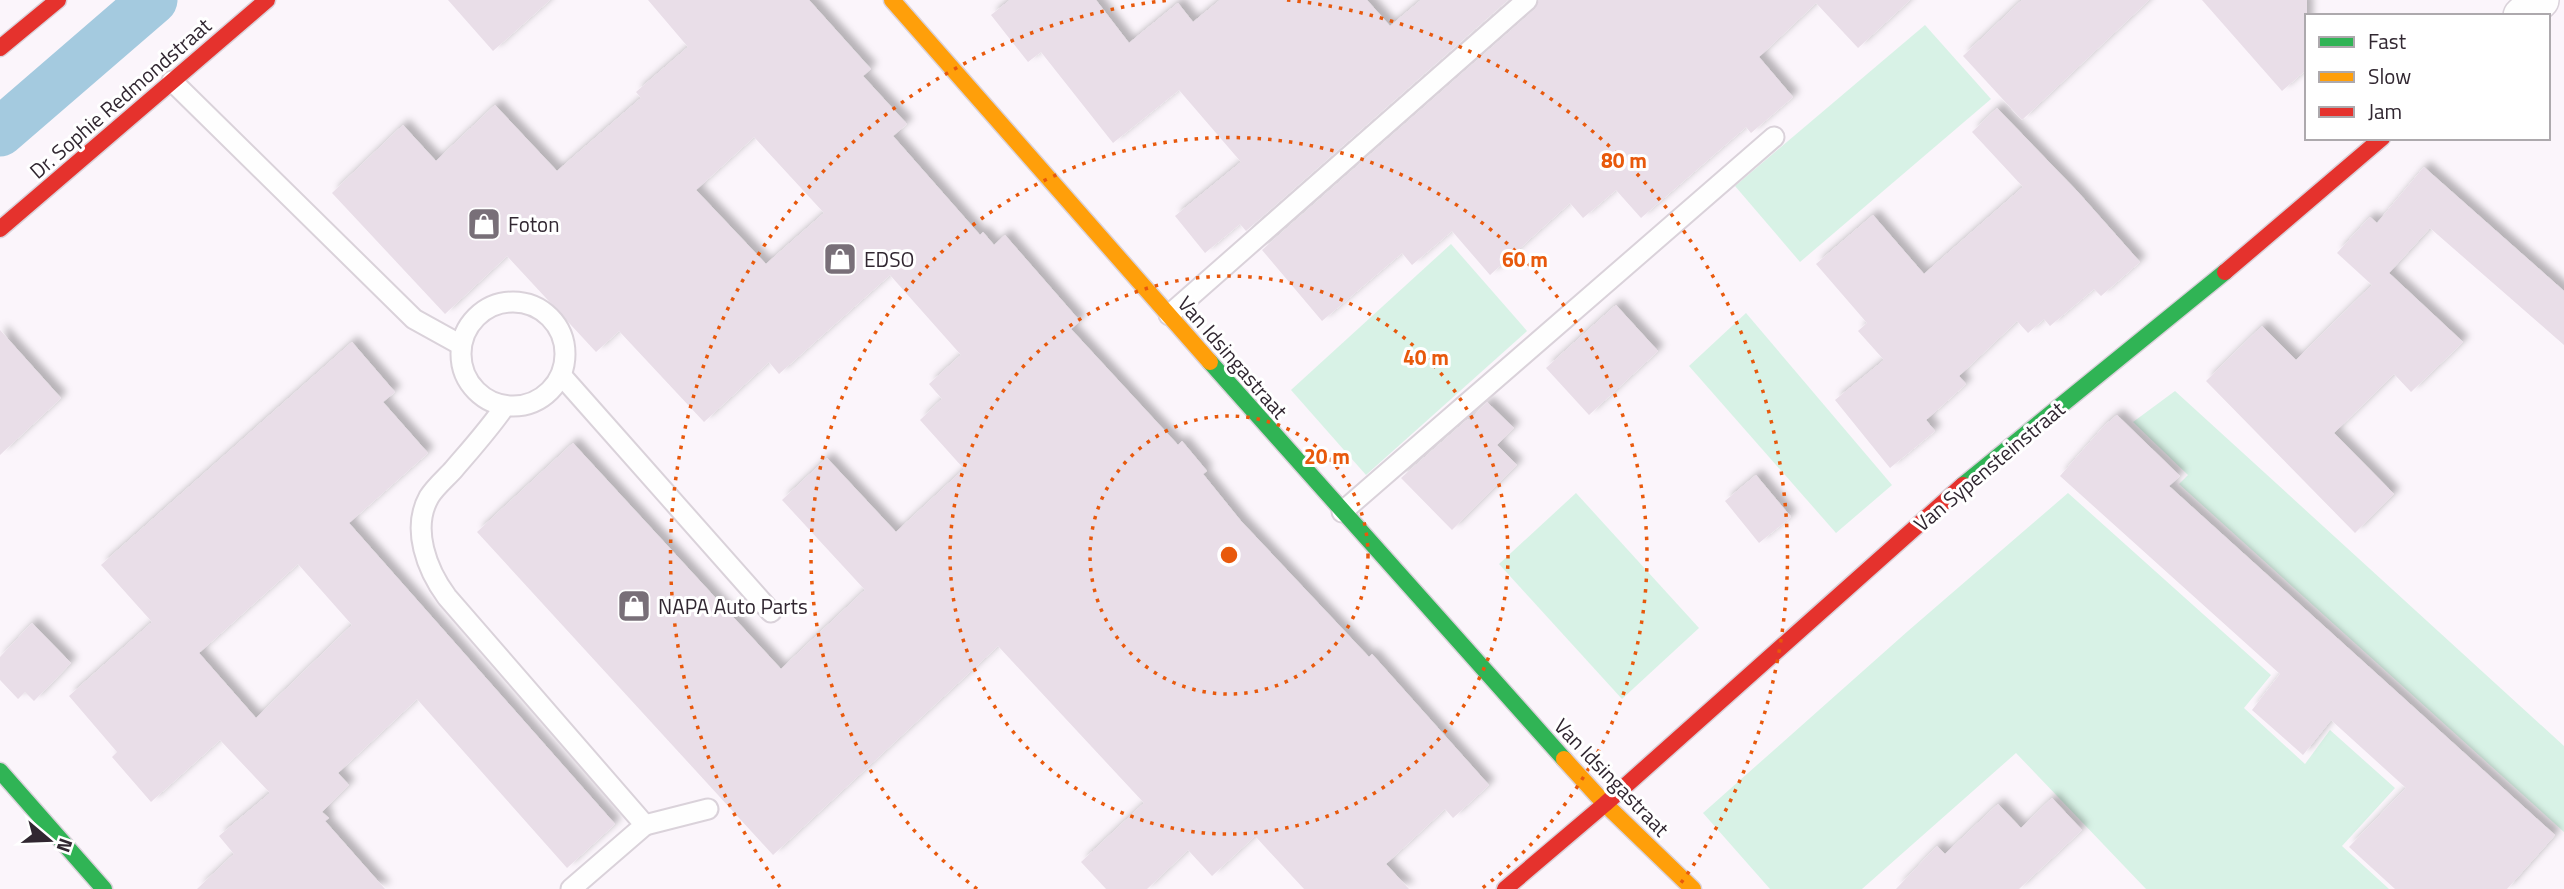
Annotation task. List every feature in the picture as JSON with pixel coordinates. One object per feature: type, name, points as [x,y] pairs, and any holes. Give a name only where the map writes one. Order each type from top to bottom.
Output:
[{"type":"street","points":[[0,48],[58,0]]},
{"type":"street","name":"Dr. Sophie Redmondstraat","points":[[0,229],[267,0]]},
{"type":"street","name":"Van Idsingastraat","points":[[892,0],[1342,512],[1605,804],[1693,889]]},
{"type":"street","points":[[2524,14],[2540,0]]},
{"type":"street","name":"Van Sypensteinstraat","points":[[1505,889],[1605,804],[1964,485],[2279,228],[2380,140]]},
{"type":"street","points":[[0,771],[104,889]]},
{"type":"lane","points":[[1168,315],[1527,0]]},
{"type":"lane","points":[[172,81],[414,319],[461,345]]},
{"type":"lane","points":[[1342,512],[1774,137]]},
{"type":"lane","points":[[511,301],[529,303],[544,311],[556,324],[564,340],[565,358],[561,375],[552,389],[538,400],[523,406],[505,406],[490,401],[475,391],[460,362],[461,345],[467,328],[478,314],[493,304],[511,301]]},
{"type":"lane","points":[[561,375],[771,612]]},
{"type":"lane","points":[[505,406],[487,432],[429,497],[421,526],[432,578],[645,825]]},
{"type":"lane","points":[[571,889],[645,825],[708,809]]},
{"type":"green space","points":[[1925,25],[1991,99],[1800,262],[1735,186]]},
{"type":"green space","points":[[1451,244],[1527,331],[1366,475],[1291,390]]},
{"type":"green space","points":[[1746,313],[1892,485],[1836,533],[1689,366]]},
{"type":"green space","points":[[2175,391],[2564,746],[2564,832],[2179,484],[2188,475],[2133,422]]},
{"type":"green space","points":[[1576,493],[1699,628],[1622,699],[1499,564]]},
{"type":"green space","points":[[2068,493],[2271,675],[2244,708],[2305,764],[2330,730],[2395,788],[2342,846],[2389,889],[2146,889],[2016,753],[1862,889],[1770,889],[1703,813]]},
{"type":"building","points":[[448,0],[550,0],[493,51]]},
{"type":"building","points":[[648,0],[809,0],[871,69],[863,76],[907,124],[893,136],[980,235],[983,232],[994,245],[1005,235],[1080,321],[1071,329],[1178,445],[1182,441],[1207,471],[1203,474],[1241,521],[1369,657],[1372,654],[1489,785],[1453,818],[1445,809],[1386,864],[1409,889],[1304,889],[1255,836],[1212,876],[1188,850],[1147,889],[1106,889],[1081,862],[1144,803],[998,646],[773,855],[477,532],[573,443],[781,669],[865,590],[782,500],[827,458],[896,532],[964,469],[920,420],[942,399],[929,384],[961,355],[890,275],[779,374],[769,362],[704,422],[619,331],[596,352],[507,256],[445,314],[332,193],[403,125],[436,161],[495,105],[557,171],[641,98],[636,92],[688,47]],"holes":[[[754,137],[824,213],[766,264],[696,190]]]},
{"type":"building","points":[[1010,0],[1096,0],[1129,43],[1178,3],[1193,22],[1220,0],[1367,0],[1390,26],[1421,0],[1508,0],[1246,231],[1240,224],[1205,253],[1175,216],[1241,162],[1179,90],[1113,143],[1041,52],[1028,62],[991,15]]},
{"type":"building","points":[[1539,0],[1910,0],[1858,48],[1816,3],[1759,57],[1793,97],[1751,133],[1746,127],[1641,218],[1616,190],[1583,218],[1570,203],[1490,275],[1452,231],[1412,265],[1402,253],[1322,321],[1262,250],[1535,9]]},
{"type":"building","points":[[2022,0],[2149,0],[2022,120],[1963,56]]},
{"type":"building","points":[[2202,0],[2307,0],[2305,71],[2282,91]]},
{"type":"building","points":[[1997,108],[2078,192],[2140,262],[2101,296],[2094,289],[2050,326],[2044,319],[2028,333],[2017,321],[1959,376],[1966,384],[1926,420],[1935,431],[1890,468],[1835,400],[1884,360],[1858,331],[1867,323],[1816,264],[1873,215],[1924,274],[2023,187],[1972,132]]},
{"type":"building","points":[[2424,167],[2564,291],[2564,345],[2430,228],[2389,273],[2463,342],[2411,392],[2394,374],[2334,433],[2394,494],[2355,533],[2206,381],[2262,326],[2296,360],[2372,285],[2337,253],[2370,217],[2377,223]]},
{"type":"building","points":[[1616,305],[1658,351],[1589,415],[1546,368]]},
{"type":"building","points":[[0,330],[61,398],[0,455]]},
{"type":"building","points":[[352,342],[395,392],[383,402],[428,453],[349,523],[615,824],[567,868],[417,699],[338,773],[349,785],[322,812],[329,818],[325,821],[385,889],[197,889],[234,854],[219,836],[270,793],[220,740],[151,802],[112,757],[117,752],[69,696],[152,622],[101,565]],"holes":[[[298,564],[352,625],[256,718],[199,653]]]},
{"type":"building","points":[[1487,402],[1514,428],[1497,445],[1517,465],[1452,530],[1401,478],[1470,420]]},
{"type":"building","points":[[2117,415],[2180,476],[2169,486],[2555,835],[2507,889],[2395,889],[2349,847],[2406,788],[2331,720],[2303,755],[2252,710],[2280,674],[2060,476]]},
{"type":"building","points":[[1756,475],[1791,517],[1759,543],[1725,501]]},
{"type":"building","points":[[32,623],[71,663],[34,701],[25,692],[18,699],[0,680],[0,657]]},
{"type":"building","points":[[2052,798],[2082,830],[2019,889],[1896,889],[1937,846],[1945,854],[1998,804],[2021,828]]},
{"type":"waterway","points":[[0,132],[153,0]]},
{"type":"traffic: fast","points":[[1963,485],[2225,272]]},
{"type":"traffic: fast","points":[[1210,362],[1564,759]]},
{"type":"traffic: fast","points":[[0,771],[104,889]]},
{"type":"traffic: slow","points":[[892,0],[1210,362]]},
{"type":"traffic: slow","points":[[1564,759],[1605,804],[1693,889]]},
{"type":"traffic: jam","points":[[0,48],[58,0]]},
{"type":"traffic: jam","points":[[0,229],[267,0]]},
{"type":"traffic: jam","points":[[2225,272],[2380,140]]},
{"type":"traffic: jam","points":[[1505,889],[1605,804],[1963,485]]},
{"type":"place","name":"Foton","points":[[484,224]]},
{"type":"place","name":"EDSO","points":[[840,259]]},
{"type":"place","name":"NAPA Auto Parts","points":[[634,606]]}]
